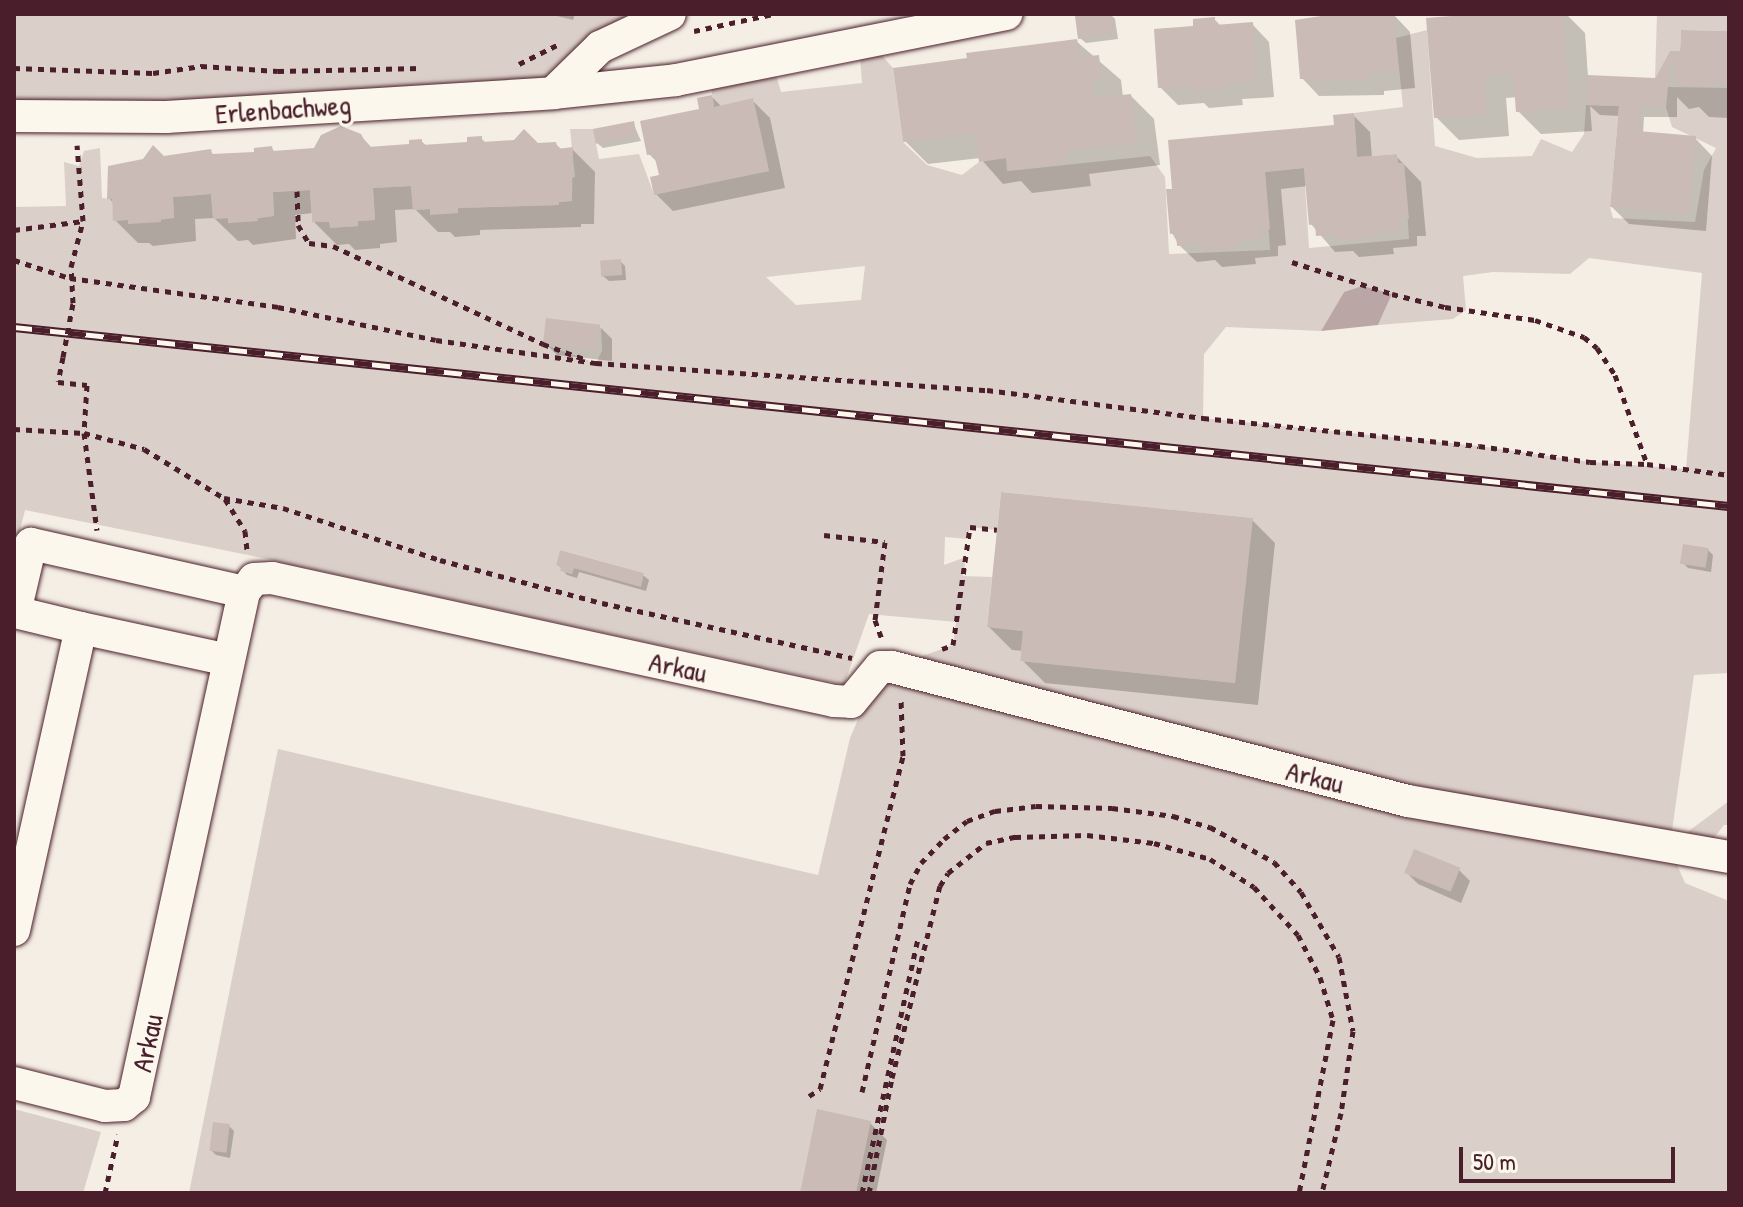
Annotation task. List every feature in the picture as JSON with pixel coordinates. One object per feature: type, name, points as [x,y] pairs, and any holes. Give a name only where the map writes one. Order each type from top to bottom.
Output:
[{"type":"street","name":"Erlenbachweg","points":[[14,116],[166,117],[553,93],[676,80],[1006,14]]},
{"type":"street","points":[[553,93],[600,47],[666,16]]},
{"type":"street","points":[[229,660],[15,612],[31,544],[244,592]]},
{"type":"street","name":"Arkau","points":[[14,1083],[105,1106],[124,1105],[134,1097],[244,592],[254,579],[272,578],[834,701],[851,702],[880,667],[892,667],[1408,801],[1729,857]]},
{"type":"street","points":[[14,930],[81,628]]},
{"type":"path","points":[[666,16],[681,33],[773,14]]},
{"type":"path","points":[[507,65],[520,64],[565,40]]},
{"type":"path","points":[[14,68],[153,73],[201,66],[278,71],[436,68]]},
{"type":"path","points":[[73,117],[83,221],[70,278],[73,303],[58,382],[87,385],[84,433],[98,527],[90,558]]},
{"type":"path","points":[[297,191],[298,225],[309,243],[333,246],[543,344],[596,363]]},
{"type":"path","points":[[14,230],[83,221]]},
{"type":"path","points":[[14,260],[70,278],[278,307],[436,340],[596,363],[987,390],[1203,418],[1729,475]]},
{"type":"path","points":[[1292,262],[1392,294],[1445,307],[1535,320],[1584,337],[1615,375],[1647,464]]},
{"type":"path","points":[[14,429],[84,433],[144,449],[224,498],[283,508],[440,560],[602,603],[892,667],[953,645],[970,527],[997,530]]},
{"type":"path","points":[[224,498],[245,531],[248,555],[244,592]]},
{"type":"path","points":[[809,1096],[820,1089],[903,756],[903,711],[892,667],[875,620],[885,542],[824,535]]},
{"type":"path","points":[[862,1092],[910,884],[921,863],[944,839],[967,821],[995,811],[1036,806],[1112,808],[1173,816],[1210,827],[1274,862],[1301,892],[1339,957],[1353,1031],[1341,1113],[1322,1193]]},
{"type":"path","points":[[869,1193],[892,1078],[940,886],[948,873],[986,843],[1015,837],[1076,835],[1154,843],[1210,859],[1254,887],[1298,935],[1320,977],[1333,1020],[1299,1193]]},
{"type":"path","points":[[862,1193],[918,938]]},
{"type":"path","points":[[105,1193],[124,1105]]},
{"type":"shaded area","points":[[14,14],[670,14],[553,93],[166,117],[18,101],[14,95]]},
{"type":"shaded area","points":[[1657,14],[1729,14],[1729,31],[1681,30],[1680,51],[1670,51],[1655,78]]},
{"type":"shaded area","points":[[1427,30],[1435,146],[1477,158],[1532,156],[1541,139],[1572,152],[1584,134],[1586,105],[1619,106],[1610,207],[1613,218],[1695,222],[1704,170],[1716,148],[1672,127],[1666,107],[1667,87],[1729,88],[1729,673],[1694,675],[1670,845],[1729,801],[1729,825],[1724,825],[1702,853],[1670,848],[1685,883],[1729,901],[1729,1193],[189,1193],[278,749],[818,875],[850,738],[866,701],[892,667],[953,645],[956,622],[869,614],[844,685],[248,555],[25,510],[14,555],[14,207],[66,206],[64,162],[79,166],[84,151],[100,148],[102,198],[112,199],[114,221],[128,220],[128,224],[174,218],[173,197],[211,194],[213,219],[228,218],[229,223],[274,216],[273,192],[310,190],[312,222],[329,222],[331,228],[358,226],[358,221],[375,220],[373,188],[411,186],[413,210],[430,209],[430,214],[458,213],[458,208],[558,205],[559,202],[572,201],[571,178],[575,177],[570,129],[593,129],[599,159],[639,154],[654,194],[769,171],[753,99],[714,107],[709,74],[772,61],[781,92],[862,83],[859,44],[870,42],[893,68],[903,142],[927,165],[962,175],[979,162],[1006,158],[1008,171],[1150,156],[1165,177],[1169,254],[1270,250],[1265,172],[1304,168],[1309,248],[1409,239],[1404,163],[1398,163],[1397,154],[1357,157],[1354,113],[1403,107],[1396,38]],"holes":[[[1589,258],[1702,273],[1686,469],[1590,462],[1479,446],[1203,418],[1204,354],[1226,327],[1321,331],[1344,292],[1392,294],[1378,325],[1453,319],[1466,310],[1463,276],[1493,272],[1570,274]],[[865,266],[861,300],[796,305],[766,277]],[[601,325],[602,351],[596,363],[543,344]],[[1001,492],[1252,518],[1235,683],[1020,661],[1023,631],[987,627],[992,577],[963,576],[966,557],[944,565],[945,537],[968,539],[970,527],[997,530]],[[560,550],[644,573],[641,586],[574,568],[572,574],[560,571],[561,567],[556,565]]]},
{"type":"shaded area","points":[[1363,286],[1392,294],[1378,325],[1321,331],[1344,292]]},
{"type":"shaded area","points":[[14,1109],[101,1132],[83,1193],[14,1193]]},
{"type":"building","points":[[1111,14],[1113,34],[1078,39],[1075,16]]},
{"type":"building","points":[[1335,14],[1394,14],[1398,71],[1368,74],[1368,79],[1300,79],[1295,20]]},
{"type":"building","points":[[1478,14],[1563,14],[1570,108],[1516,112],[1513,73],[1484,76],[1487,114],[1434,118],[1426,18]]},
{"type":"building","points":[[1215,17],[1215,25],[1253,22],[1257,80],[1226,83],[1226,88],[1190,91],[1189,86],[1158,88],[1154,29],[1193,26],[1193,19]]},
{"type":"building","points":[[1681,30],[1729,31],[1729,82],[1716,82],[1716,87],[1675,85],[1676,65],[1670,65],[1666,107],[1640,106],[1638,131],[1696,136],[1689,215],[1610,207],[1619,106],[1586,105],[1587,75],[1655,78],[1670,51],[1680,51]]},
{"type":"building","points":[[1077,39],[1080,57],[1099,55],[1102,80],[1092,81],[1094,98],[1131,94],[1138,142],[1067,151],[1069,163],[1007,171],[1006,158],[979,162],[975,133],[903,142],[893,68],[967,58],[966,53]]},
{"type":"building","points":[[712,95],[714,107],[753,98],[769,171],[654,195],[650,177],[659,175],[654,154],[647,155],[640,121],[699,109],[697,98]]},
{"type":"building","points":[[1354,113],[1357,157],[1397,154],[1398,163],[1404,163],[1409,219],[1400,220],[1401,229],[1377,231],[1377,237],[1340,240],[1339,234],[1316,236],[1315,224],[1309,225],[1304,168],[1265,172],[1270,229],[1261,229],[1262,239],[1239,241],[1239,247],[1202,250],[1202,243],[1177,246],[1176,233],[1170,234],[1166,189],[1172,189],[1168,140],[1334,125],[1333,115]]},
{"type":"building","points":[[634,121],[637,136],[596,144],[593,129]]},
{"type":"building","points":[[341,126],[361,134],[368,147],[409,144],[409,140],[422,139],[422,145],[467,142],[467,137],[482,136],[482,142],[514,140],[524,129],[538,143],[556,142],[557,149],[573,147],[572,201],[559,202],[559,205],[458,208],[458,213],[430,215],[430,209],[413,210],[411,186],[373,188],[375,220],[358,221],[358,226],[330,228],[329,222],[312,222],[310,190],[273,192],[274,216],[257,217],[258,221],[228,223],[228,218],[213,219],[211,194],[173,197],[174,218],[161,219],[161,222],[128,224],[128,220],[113,221],[112,199],[107,199],[108,166],[143,159],[153,145],[164,156],[211,149],[212,154],[254,152],[254,148],[272,146],[273,151],[314,148],[321,135]]},
{"type":"building","points":[[621,259],[622,275],[601,276],[600,260]]},
{"type":"building","points":[[546,318],[601,325],[597,351],[543,344]]},
{"type":"building","points":[[1001,492],[1253,518],[1235,683],[1020,661],[1023,631],[987,627]]},
{"type":"building","points":[[1683,544],[1709,548],[1706,568],[1680,564]]},
{"type":"building","points":[[560,550],[644,573],[641,587],[574,568],[572,574],[560,571],[561,567],[556,565]]},
{"type":"building","points":[[1414,849],[1460,868],[1451,892],[1404,873]]},
{"type":"building","points":[[817,1109],[871,1121],[856,1193],[800,1193]]},
{"type":"building","points":[[213,1122],[230,1124],[226,1153],[209,1151]]},
{"type":"railway","points":[[14,327],[1729,506]]}]
